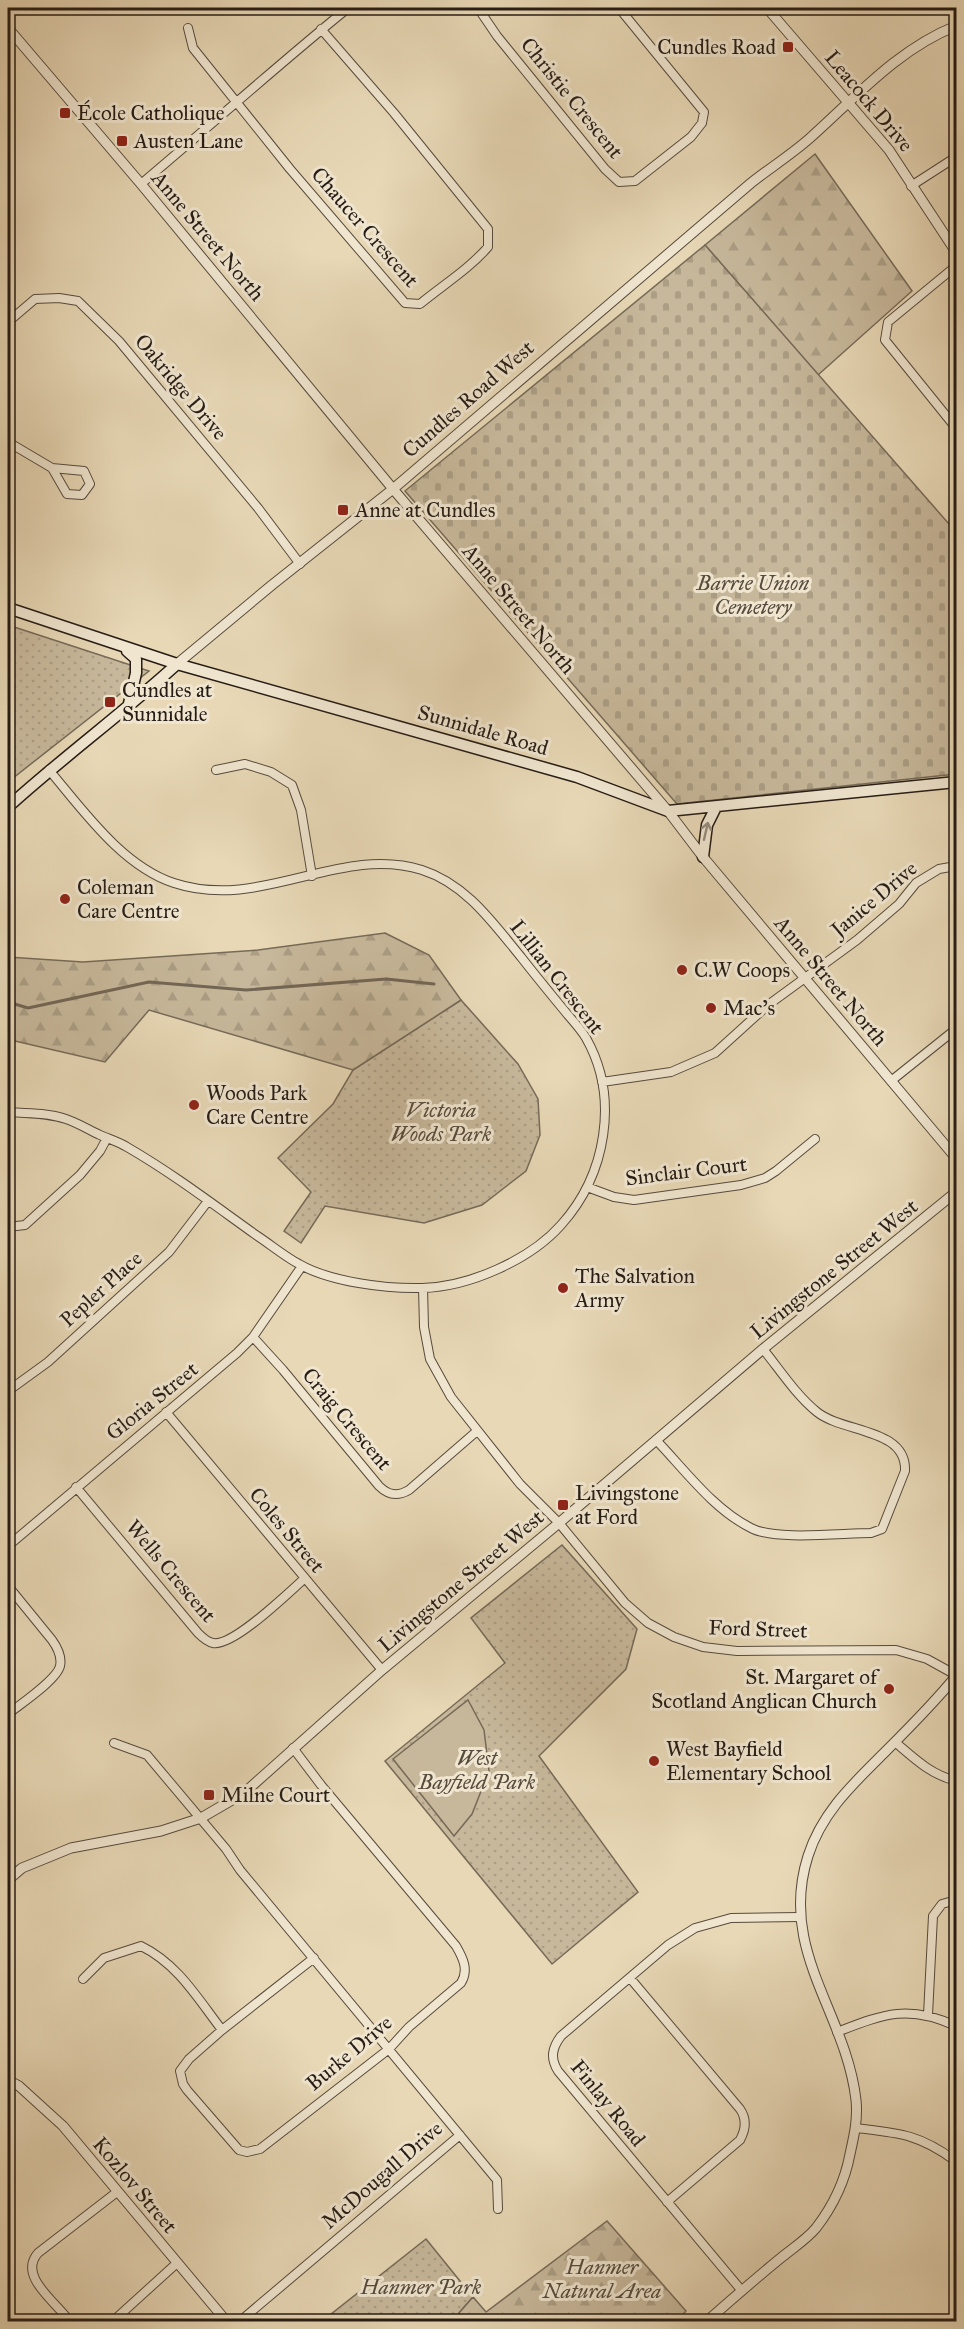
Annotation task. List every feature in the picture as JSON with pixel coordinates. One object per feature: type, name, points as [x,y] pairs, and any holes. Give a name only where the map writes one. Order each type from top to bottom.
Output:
[{"type":"main road","name":"Sunnidale Road","points":[[8,608],[177,664],[577,777],[668,811],[957,782]]},
{"type":"main road","points":[[125,648],[136,659],[136,673],[128,708]]},
{"type":"main road","name":"Cundles Road West","points":[[8,807],[49,770],[128,708],[177,664]]},
{"type":"main road","points":[[703,857],[707,825],[716,807]]},
{"type":"street","points":[[141,184],[237,103],[271,70],[348,8]]},
{"type":"street","name":"Christie Crescent","points":[[478,8],[497,36],[605,169],[619,182],[635,181],[691,137],[702,123],[704,112],[619,8]]},
{"type":"street","name":"Leacock Drive","points":[[767,8],[889,150],[957,252]]},
{"type":"street","name":"Cundles Road West","points":[[177,664],[393,489],[751,183],[809,140],[847,102],[885,69],[914,48],[957,26]]},
{"type":"street","name":"Anne Street North","points":[[8,28],[141,184],[393,489],[668,811],[703,857],[957,1158]]},
{"type":"street","name":"Chaucer Crescent","points":[[188,28],[193,48],[290,169],[405,303],[420,304],[456,275],[473,265],[488,247],[488,229],[321,29]]},
{"type":"street","points":[[911,186],[957,157]]},
{"type":"street","points":[[957,266],[888,322],[885,340],[957,428]]},
{"type":"street","name":"Oakridge Drive","points":[[8,322],[34,299],[58,298],[78,301],[119,341],[258,508],[300,564]]},
{"type":"street","points":[[8,442],[51,468],[84,471],[90,484],[82,495],[67,494],[51,468]]},
{"type":"street","points":[[216,770],[245,764],[271,772],[292,785],[301,810],[312,876]]},
{"type":"street","name":"Lillian Crescent","points":[[8,1112],[67,1119],[124,1144],[302,1266],[352,1283],[423,1288],[480,1277],[519,1258],[559,1227],[587,1188],[596,1167],[604,1134],[605,1099],[602,1082],[598,1066],[585,1037],[479,906],[453,885],[423,870],[389,863],[357,865],[282,884],[228,892],[201,890],[175,884],[148,872],[122,852],[49,770]]},
{"type":"street","name":"Janice Drive","points":[[602,1082],[671,1072],[715,1053],[768,1005],[857,940],[899,904],[916,883],[939,869],[957,866]]},
{"type":"street","points":[[891,1081],[957,1029]]},
{"type":"street","points":[[8,1227],[25,1225],[80,1175],[100,1151],[107,1138]]},
{"type":"street","name":"Sinclair Court","points":[[587,1188],[614,1197],[634,1200],[741,1185],[765,1178],[815,1139]]},
{"type":"street","name":"Livingstone Street West","points":[[8,1880],[22,1868],[71,1848],[161,1831],[201,1818],[244,1793],[382,1670],[763,1349],[957,1192]]},
{"type":"street","name":"Pepler Place","points":[[8,1391],[48,1362],[169,1252],[207,1201]]},
{"type":"street","name":"Gloria Street","points":[[8,1546],[224,1365],[254,1337],[302,1266]]},
{"type":"street","name":"Ford Street","points":[[423,1288],[424,1327],[430,1359],[451,1397],[520,1484],[559,1523],[625,1603],[648,1623],[674,1637],[703,1647],[737,1651],[896,1650],[927,1659],[957,1675]]},
{"type":"street","name":"Craig Crescent","points":[[254,1337],[379,1486],[388,1493],[400,1494],[409,1490],[477,1431]]},
{"type":"street","points":[[656,1440],[718,1505],[752,1529],[774,1534],[871,1533],[882,1529],[905,1471],[901,1451],[885,1438],[842,1425],[817,1412],[763,1349]]},
{"type":"street","name":"Coles Street","points":[[166,1412],[382,1670]]},
{"type":"street","name":"Wells Crescent","points":[[76,1487],[198,1633],[205,1640],[214,1644],[231,1640],[304,1579]]},
{"type":"street","points":[[8,1586],[52,1640],[60,1655],[61,1664],[56,1674],[8,1714]]},
{"type":"street","points":[[705,2322],[815,2229],[835,2200],[847,2167],[856,2128],[857,2112],[853,2084],[837,2032],[808,1959],[801,1930],[801,1888],[807,1859],[822,1823],[839,1798],[957,1675]]},
{"type":"street","points":[[895,1742],[923,1766],[942,1777],[957,1781]]},
{"type":"street","points":[[114,1743],[147,1755],[201,1818]]},
{"type":"street","name":"Burke Drive","points":[[293,1748],[321,1785],[456,1946],[464,1962],[465,1974],[461,1983],[409,2027],[389,2049],[260,2149],[248,2152],[234,2145],[187,2090],[181,2076],[184,2064],[314,1958]]},
{"type":"street","name":"McDougall Drive","points":[[201,1818],[240,1870],[460,2135],[239,2322]]},
{"type":"street","points":[[928,2015],[933,1916],[942,1904],[949,1900],[957,1900]]},
{"type":"street","name":"Finlay Road","points":[[742,2291],[558,2071],[553,2060],[553,2049],[561,2036],[668,1945],[695,1928],[741,1917],[800,1917]]},
{"type":"street","points":[[83,1978],[104,1958],[141,1946],[159,1954],[172,1966],[222,2031]]},
{"type":"street","points":[[630,1978],[745,2118],[745,2128],[740,2140],[667,2202]]},
{"type":"street","points":[[837,2032],[883,2015],[899,2013],[928,2015],[957,2026]]},
{"type":"street","name":"Kozlov Street","points":[[8,2080],[19,2086],[63,2126],[227,2322]]},
{"type":"street","points":[[856,2128],[906,2134],[923,2140],[954,2160]]},
{"type":"street","points":[[460,2135],[497,2180],[498,2208]]},
{"type":"street","points":[[70,2322],[37,2282],[32,2272],[31,2262],[38,2253],[117,2192]]},
{"type":"street","points":[[111,2322],[177,2263]]},
{"type":"green space","points":[[815,154],[912,291],[818,375],[705,245]]},
{"type":"green space","name":"Barrie Union Cemetery","points":[[705,245],[956,532],[956,774],[677,804],[405,491]]},
{"type":"green space","points":[[8,625],[149,671],[8,782]]},
{"type":"green space","points":[[385,933],[429,955],[461,1000],[353,1070],[149,1010],[105,1062],[15,1041],[8,1042],[8,957],[83,962],[258,950]]},
{"type":"green space","name":"Victoria Woods Park","points":[[461,1000],[518,1064],[538,1099],[540,1135],[526,1171],[482,1205],[424,1223],[325,1206],[301,1243],[284,1231],[311,1192],[278,1158],[333,1104],[353,1070]]},
{"type":"green space","name":"West Bayfield Park","points":[[562,1545],[637,1629],[626,1669],[539,1756],[638,1892],[552,1964],[385,1761],[505,1663],[471,1618]]},
{"type":"green space","points":[[468,1700],[484,1730],[489,1771],[472,1814],[454,1836],[393,1759]]},
{"type":"green space","name":"Hanmer Natural Area","points":[[607,2221],[686,2311],[677,2321],[461,2321],[459,2313],[473,2297],[486,2312]]},
{"type":"green space","name":"Hanmer Park","points":[[426,2239],[473,2297],[459,2313],[461,2321],[321,2322]]},
{"type":"waterway","points":[[8,1002],[28,1008],[149,982],[246,990],[386,979],[434,984]]},
{"type":"place","name":"Cundles Road","points":[[788,47]]},
{"type":"place","name":"École Catholique","points":[[65,113]]},
{"type":"place","name":"Austen Lane","points":[[122,141]]},
{"type":"place","name":"Anne at Cundles","points":[[343,510]]},
{"type":"place","name":"Cundles at Sunnidale","points":[[110,702]]},
{"type":"place","name":"Coleman Care Centre","points":[[65,899]]},
{"type":"place","name":"C.W Coops","points":[[682,970]]},
{"type":"place","name":"Mac's","points":[[711,1008]]},
{"type":"place","name":"Woods Park Care Centre","points":[[194,1105]]},
{"type":"place","name":"The Salvation Army","points":[[563,1288]]},
{"type":"place","name":"Livingstone at Ford","points":[[563,1505]]},
{"type":"place","name":"St. Margaret of Scotland Anglican Church","points":[[889,1689]]},
{"type":"place","name":"West Bayfield Elementary School","points":[[654,1761]]},
{"type":"place","name":"Milne Court","points":[[209,1795]]}]
